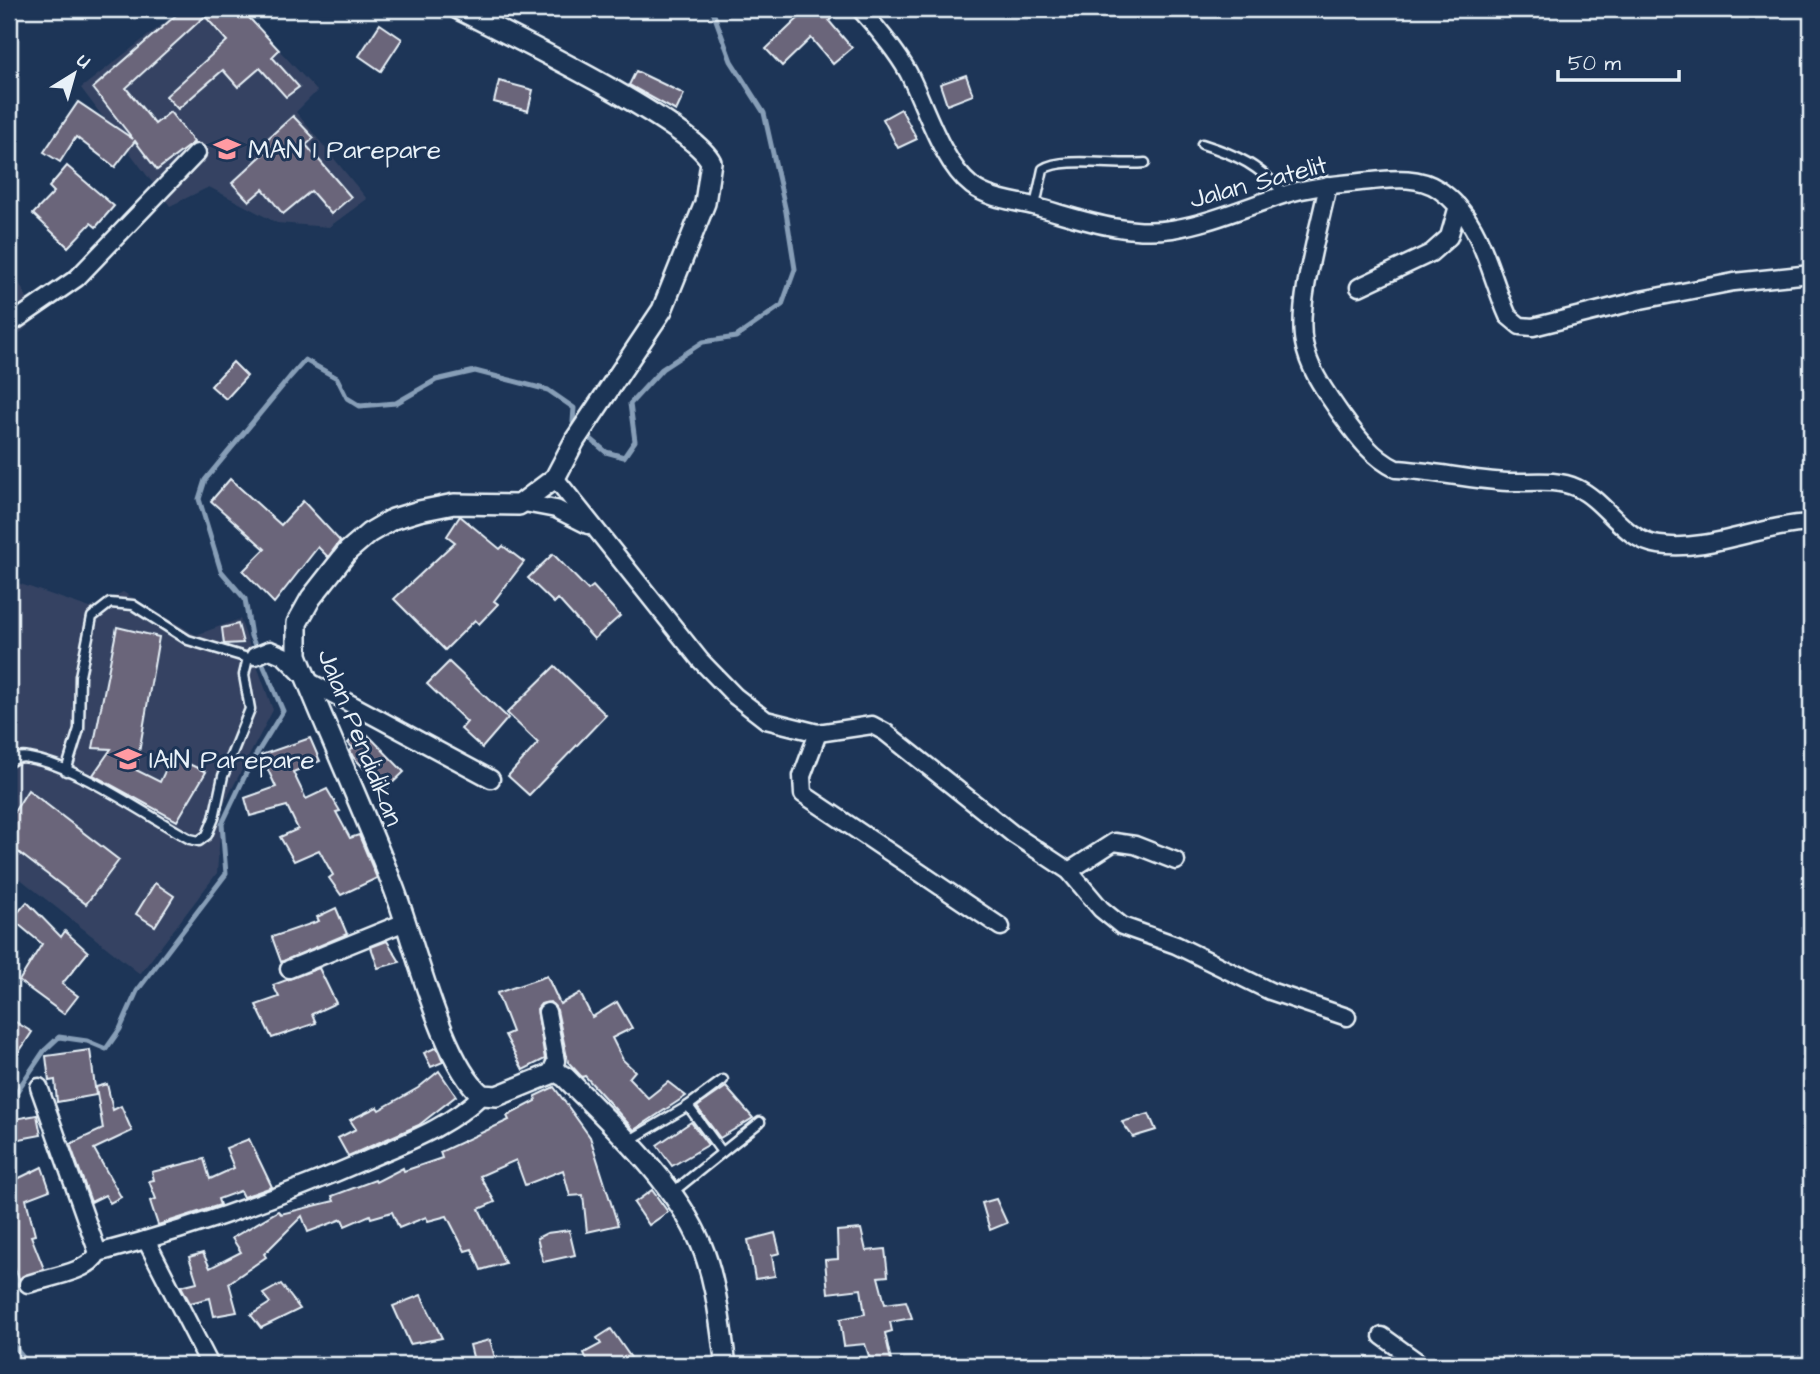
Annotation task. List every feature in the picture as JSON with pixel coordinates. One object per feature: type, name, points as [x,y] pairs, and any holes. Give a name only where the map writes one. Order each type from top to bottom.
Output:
[{"type":"street","points":[[458,9],[614,92],[699,145],[711,162],[705,204],[662,310],[575,440],[555,478],[524,502]]},
{"type":"street","name":"Jalan Satelit","points":[[860,9],[906,69],[949,158],[972,186],[992,197],[1035,206],[1103,226],[1139,232],[1171,229],[1214,219],[1284,194],[1328,185],[1407,179],[1423,181],[1438,189],[1473,223],[1508,316],[1520,326],[1533,327],[1641,299],[1734,282],[1811,274]]},
{"type":"street","points":[[9,325],[77,278],[197,153]]},
{"type":"street","points":[[1328,185],[1307,292],[1303,342],[1318,381],[1362,443],[1382,463],[1396,469],[1507,482],[1567,484],[1579,489],[1631,533],[1655,545],[1680,547],[1704,544],[1767,527],[1811,523]]},
{"type":"street","points":[[1359,287],[1431,253],[1448,237],[1458,206]]},
{"type":"street","points":[[555,478],[590,527],[700,660],[735,696],[766,720],[818,733],[872,725],[886,732],[1013,834],[1069,871],[1101,909],[1122,926],[1176,945],[1269,992],[1348,1017]]},
{"type":"street","points":[[524,502],[556,509],[590,527]]},
{"type":"street","name":"Jalan Pendidikan","points":[[482,1095],[463,1077],[439,1019],[395,890],[297,655],[297,623],[348,551],[369,533],[393,519],[454,504],[519,505],[524,502]]},
{"type":"street","points":[[258,654],[284,656],[310,682],[491,779]]},
{"type":"street","points":[[818,733],[802,776],[803,794],[1001,927]]},
{"type":"street","points":[[1069,871],[1114,842],[1135,845],[1175,861]]},
{"type":"street","points":[[289,969],[405,922]]},
{"type":"street","points":[[28,1283],[83,1266],[92,1262],[98,1252],[146,1240],[317,1181],[425,1134],[453,1119],[482,1095],[497,1096],[551,1072],[556,1061],[547,1012]]},
{"type":"street","points":[[551,1072],[565,1077],[627,1142],[671,1194],[701,1244],[713,1280],[726,1365]]},
{"type":"street","points":[[38,1087],[98,1252]]},
{"type":"street","points":[[146,1240],[210,1365]]},
{"type":"street","points":[[1382,1336],[1422,1365]]},
{"type":"lane","points":[[1202,144],[1238,156],[1259,168],[1284,194]]},
{"type":"lane","points":[[1035,206],[1042,169],[1056,162],[1121,165],[1145,163]]},
{"type":"lane","points":[[9,762],[19,757],[29,757],[66,771],[190,839],[199,841],[206,835],[214,818],[223,776],[250,709],[244,675],[258,654],[188,640],[133,605],[110,603],[92,617],[80,676],[79,729],[66,771]]},
{"type":"lane","points":[[627,1142],[723,1080]]},
{"type":"lane","points":[[688,1105],[722,1152]]},
{"type":"lane","points":[[671,1194],[760,1122]]},
{"type":"shaded area","name":"MAN 1 Parepare","points":[[182,9],[241,9],[317,91],[296,112],[367,199],[329,227],[277,223],[209,187],[170,206],[81,88]]},
{"type":"shaded area","points":[[9,263],[37,318],[9,343]]},
{"type":"shaded area","name":"IAIN Parepare","points":[[9,580],[90,608],[123,592],[196,635],[240,619],[273,710],[222,808],[217,873],[140,974],[9,870]]},
{"type":"building","points":[[183,9],[241,9],[279,50],[272,57],[299,87],[286,97],[260,68],[238,87],[223,70],[178,109],[166,96],[227,41],[205,16],[126,88],[155,124],[170,112],[194,142],[157,170],[135,141],[115,167],[76,137],[60,162],[44,152],[78,102],[133,139],[93,88]]},
{"type":"building","points":[[808,9],[827,9],[834,16],[829,21],[852,48],[833,64],[811,38],[782,66],[766,49]]},
{"type":"building","points":[[380,24],[402,39],[381,71],[359,56]]},
{"type":"building","points":[[636,71],[684,94],[676,111],[629,85]]},
{"type":"building","points":[[966,75],[973,95],[947,105],[940,84]]},
{"type":"building","points":[[499,81],[533,90],[528,111],[494,102]]},
{"type":"building","points":[[901,109],[917,139],[898,148],[883,119]]},
{"type":"building","points":[[293,116],[314,138],[306,145],[351,197],[331,214],[311,191],[283,214],[263,189],[249,201],[232,183],[271,147],[265,141]]},
{"type":"building","points":[[67,166],[114,206],[96,227],[91,223],[68,247],[33,214],[54,192],[49,187]]},
{"type":"building","points":[[233,362],[247,376],[226,399],[211,386]]},
{"type":"building","points":[[230,479],[281,525],[303,501],[340,541],[328,557],[318,547],[274,603],[243,571],[265,549],[211,501]]},
{"type":"building","points":[[460,516],[500,549],[503,546],[524,562],[494,601],[498,604],[479,624],[475,620],[445,650],[394,599],[455,542],[447,536]]},
{"type":"building","points":[[553,554],[588,590],[593,586],[620,616],[594,639],[558,599],[554,603],[528,578]]},
{"type":"building","points":[[238,624],[243,643],[224,644],[222,628]]},
{"type":"building","points":[[117,627],[159,637],[136,770],[160,782],[172,756],[206,772],[177,821],[93,775],[111,749],[93,748]]},
{"type":"building","points":[[449,662],[508,718],[482,748],[461,729],[467,722],[427,684]]},
{"type":"building","points":[[555,666],[606,715],[529,795],[508,776],[538,743],[507,713]]},
{"type":"building","points":[[358,732],[365,738],[368,735],[404,772],[385,790],[350,751],[353,748],[348,743]]},
{"type":"building","points":[[310,738],[320,761],[293,772],[306,799],[327,789],[340,811],[336,812],[350,838],[359,835],[377,878],[341,895],[329,878],[333,875],[319,850],[294,861],[280,837],[298,829],[287,806],[250,816],[245,798],[276,787],[261,755]]},
{"type":"building","points":[[28,790],[119,860],[86,904],[9,845],[9,820]]},
{"type":"building","points":[[155,883],[174,896],[155,926],[136,914]]},
{"type":"building","points":[[27,902],[61,937],[65,931],[88,952],[62,984],[78,996],[64,1014],[19,981],[42,944],[12,919]]},
{"type":"building","points":[[336,908],[347,934],[281,962],[272,937],[319,921],[317,917]]},
{"type":"building","points":[[387,941],[400,962],[378,968],[371,947]]},
{"type":"building","points":[[319,968],[336,1003],[312,1014],[316,1023],[272,1038],[256,1005],[279,997],[273,985]]},
{"type":"building","points":[[547,976],[560,1004],[580,993],[592,1017],[617,1002],[632,1028],[612,1038],[623,1060],[635,1071],[629,1078],[648,1098],[668,1082],[686,1096],[634,1130],[585,1076],[582,1077],[568,1062],[557,1010],[550,1002],[541,1004],[537,1009],[545,1059],[523,1070],[505,1035],[512,1032],[497,993]]},
{"type":"building","points":[[9,1018],[32,1032],[17,1055],[9,1048]]},
{"type":"building","points":[[437,1047],[443,1062],[431,1067],[424,1053]]},
{"type":"building","points":[[90,1050],[96,1095],[57,1102],[55,1080],[49,1081],[46,1056]]},
{"type":"building","points":[[439,1071],[456,1096],[419,1125],[348,1156],[338,1138],[356,1129],[350,1120],[377,1107],[379,1110],[418,1088]]},
{"type":"building","points":[[107,1084],[113,1110],[121,1106],[132,1131],[94,1149],[121,1197],[110,1203],[105,1195],[91,1202],[70,1144],[103,1129],[96,1087]]},
{"type":"building","points":[[554,1087],[590,1137],[618,1225],[587,1232],[583,1195],[570,1196],[563,1170],[525,1185],[516,1160],[480,1176],[495,1202],[479,1209],[505,1263],[481,1270],[472,1249],[465,1251],[447,1216],[428,1221],[426,1217],[399,1228],[392,1212],[371,1218],[370,1215],[345,1226],[342,1219],[308,1232],[302,1216],[264,1254],[266,1257],[229,1283],[237,1312],[214,1316],[210,1298],[190,1303],[181,1286],[197,1282],[189,1257],[203,1253],[210,1268],[241,1252],[232,1238],[278,1211],[281,1214],[334,1201],[332,1196],[375,1180],[376,1182],[403,1168],[404,1171],[442,1158],[440,1152],[509,1120],[507,1116],[536,1101],[535,1096]]},
{"type":"building","points":[[726,1087],[753,1118],[720,1138],[697,1107]]},
{"type":"building","points":[[1149,1114],[1156,1130],[1133,1137],[1122,1122]]},
{"type":"building","points":[[37,1115],[41,1135],[9,1141],[9,1120]]},
{"type":"building","points":[[691,1122],[708,1145],[672,1166],[657,1145]]},
{"type":"building","points":[[249,1139],[272,1187],[243,1197],[240,1191],[218,1199],[220,1205],[158,1225],[150,1201],[156,1199],[149,1181],[154,1180],[152,1172],[204,1159],[210,1179],[234,1168],[226,1148]]},
{"type":"building","points":[[42,1167],[50,1190],[26,1199],[35,1235],[31,1236],[44,1269],[19,1279],[9,1253],[9,1183]]},
{"type":"building","points":[[652,1190],[668,1212],[649,1225],[634,1203]]},
{"type":"building","points":[[996,1199],[1007,1223],[990,1230],[982,1203]]},
{"type":"building","points":[[861,1229],[866,1251],[885,1249],[888,1276],[878,1277],[885,1304],[906,1301],[912,1318],[890,1322],[892,1331],[885,1333],[892,1365],[872,1365],[865,1344],[844,1346],[840,1319],[865,1314],[861,1289],[828,1293],[825,1260],[838,1259],[837,1231]]},
{"type":"building","points":[[569,1230],[575,1255],[543,1262],[537,1238],[547,1233]]},
{"type":"building","points":[[775,1233],[780,1253],[772,1255],[775,1276],[755,1279],[748,1240]]},
{"type":"building","points":[[281,1284],[300,1309],[261,1328],[251,1315],[270,1303],[263,1294]]},
{"type":"building","points":[[421,1295],[442,1338],[410,1344],[393,1306]]},
{"type":"building","points":[[611,1329],[636,1365],[589,1365],[584,1353],[601,1344],[597,1338]]},
{"type":"building","points":[[490,1340],[497,1365],[475,1365],[470,1345]]},
{"type":"waterway","points":[[585,434],[606,452],[624,457],[635,441],[630,404],[662,369],[703,342],[736,337],[782,305],[795,269],[786,212],[764,113],[731,61],[712,9]]},
{"type":"waterway","points":[[9,1103],[44,1051],[59,1037],[87,1041],[106,1049],[120,1029],[137,991],[226,874],[222,824],[251,763],[283,711],[251,636],[245,599],[221,571],[199,499],[205,480],[290,377],[305,360],[337,378],[347,398],[360,406],[396,403],[436,380],[475,371],[548,390],[574,408],[573,422],[578,427]]},
{"type":"waterway","points":[[9,1340],[29,1365]]},
{"type":"place","name":"MAN 1 Parepare","points":[[227,149]]},
{"type":"place","name":"IAIN Parepare","points":[[128,759]]}]
